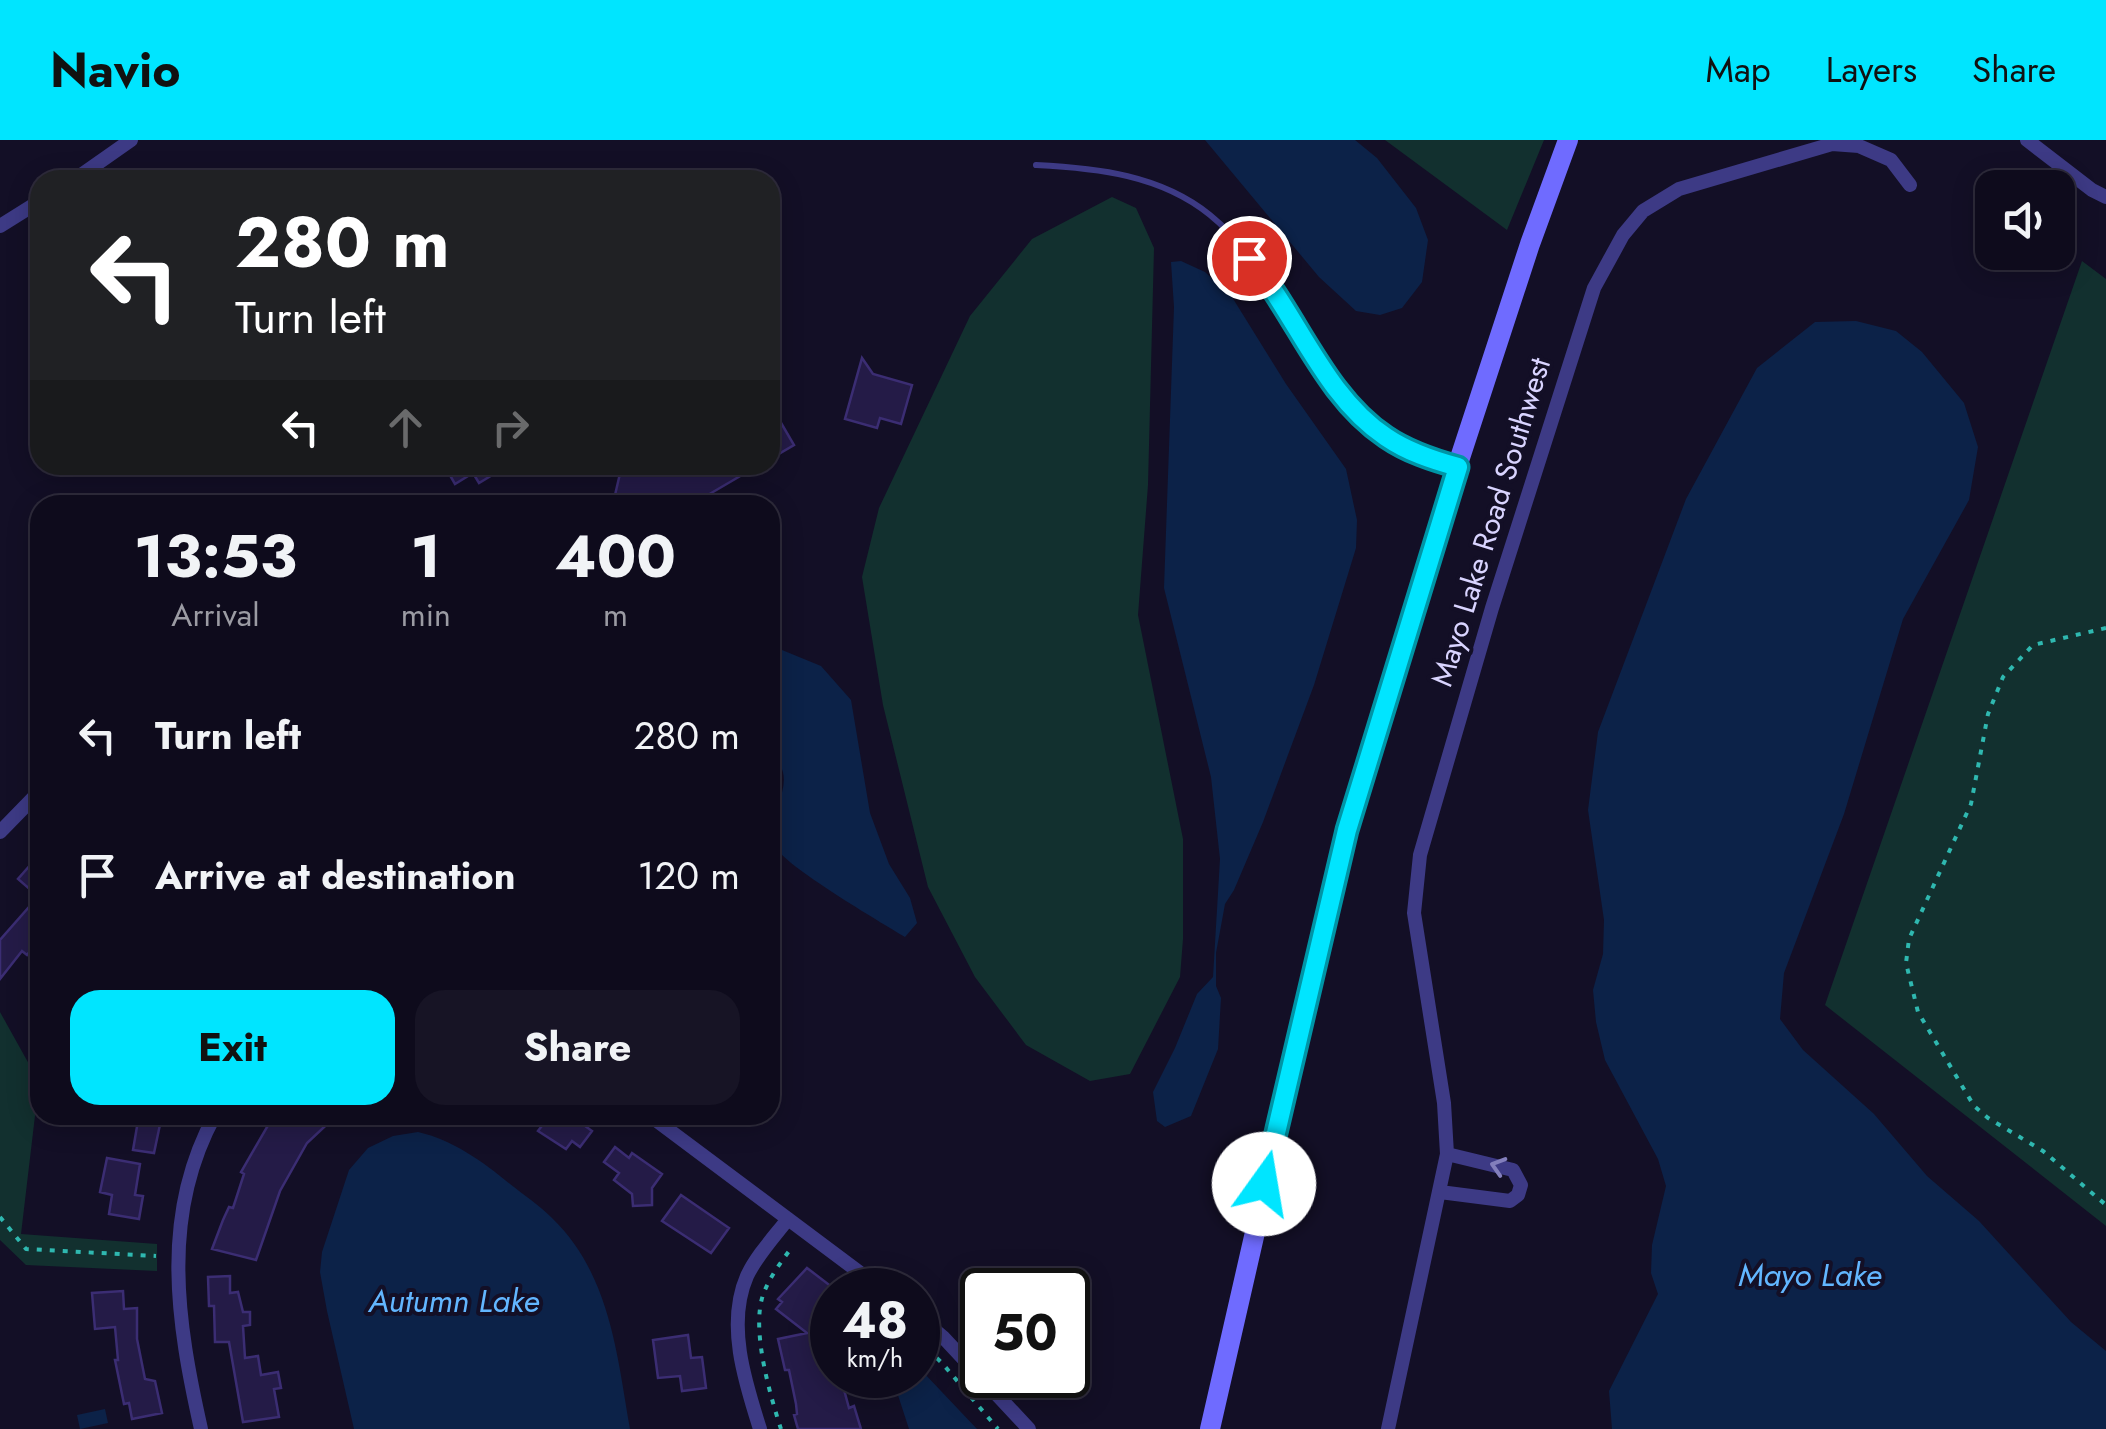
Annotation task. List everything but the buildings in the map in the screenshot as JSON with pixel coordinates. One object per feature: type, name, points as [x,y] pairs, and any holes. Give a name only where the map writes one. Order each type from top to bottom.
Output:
[{"type":"main road","points":[[1210,1429],[1332,889],[1370,749],[1458,467],[1568,140]]},
{"type":"street","points":[[88,170],[131,140]]},
{"type":"street","points":[[2027,140],[2106,197]]},
{"type":"street","name":"Mayo Lake Road Southwest","points":[[1388,1429],[1446,1154],[1444,1103],[1414,913],[1420,855],[1492,608],[1594,288],[1623,235],[1644,211],[1679,189],[1832,144],[1859,146],[1891,160],[1910,185]]},
{"type":"street","points":[[0,226],[30,207]]},
{"type":"street","points":[[0,832],[30,801]]},
{"type":"street","points":[[201,1429],[182,1333],[176,1251],[186,1188],[210,1125]]},
{"type":"street","points":[[663,1125],[854,1268]]},
{"type":"street","points":[[1440,1192],[1510,1202],[1521,1185],[1513,1170],[1446,1154]]},
{"type":"street","points":[[760,1429],[742,1368],[739,1308],[747,1276],[788,1219]]},
{"type":"street","points":[[940,1334],[1028,1429]]},
{"type":"lane","points":[[1036,166],[1080,167],[1133,177],[1164,189],[1211,216],[1262,273],[1331,380],[1366,422],[1415,454],[1458,467]]},
{"type":"path","points":[[2106,628],[2033,646],[2003,677],[1988,714],[1971,804],[1909,939],[1906,963],[1918,1012],[1974,1106],[2043,1151],[2106,1206]]},
{"type":"path","points":[[0,1217],[26,1249],[156,1256]]},
{"type":"path","points":[[782,1429],[769,1394],[761,1300],[792,1247]]},
{"type":"path","points":[[940,1361],[998,1429]]},
{"type":"green space","points":[[1385,140],[1544,140],[1507,230]]},
{"type":"green space","points":[[1112,197],[1136,208],[1154,248],[1148,485],[1138,615],[1183,839],[1183,939],[1180,977],[1130,1074],[1090,1081],[1026,1045],[975,977],[928,887],[883,705],[862,577],[879,508],[970,316],[1032,239]]},
{"type":"green space","points":[[2082,261],[2106,279],[2106,1226],[1825,1005]]},
{"type":"green space","points":[[0,1012],[30,1066],[30,1125],[34,1125],[21,1234],[157,1244],[157,1271],[26,1265],[0,1240]]},
{"type":"water","points":[[1205,140],[1355,140],[1377,158],[1416,208],[1428,240],[1422,282],[1402,308],[1380,315],[1356,311],[1319,277]]},
{"type":"water","points":[[1181,261],[1205,272],[1232,297],[1286,384],[1346,469],[1357,520],[1356,548],[1314,685],[1263,822],[1225,904],[1216,953],[1216,986],[1221,998],[1218,1049],[1191,1116],[1165,1127],[1157,1121],[1153,1092],[1197,994],[1213,977],[1220,859],[1211,777],[1164,588],[1174,307],[1171,262]]},
{"type":"water","name":"Mayo Lake","points":[[1856,321],[1896,331],[1922,352],[1964,403],[1978,447],[1969,500],[1903,619],[1844,814],[1784,973],[1780,1019],[1803,1050],[1874,1114],[1927,1176],[1979,1221],[2071,1322],[2106,1351],[2106,1429],[1612,1429],[1609,1391],[1658,1294],[1651,1273],[1652,1245],[1666,1186],[1658,1159],[1605,1060],[1596,1022],[1593,990],[1603,954],[1604,920],[1588,810],[1598,732],[1686,499],[1757,368],[1815,322]]},
{"type":"water","points":[[780,650],[821,666],[851,700],[870,813],[889,864],[910,898],[917,923],[905,937],[814,880],[780,852],[784,775],[780,764]]},
{"type":"water","name":"Autumn Lake","points":[[418,1132],[443,1140],[478,1160],[542,1209],[571,1240],[587,1264],[608,1316],[630,1429],[354,1429],[327,1311],[320,1272],[322,1252],[349,1170],[368,1148],[393,1136]]},
{"type":"water","points":[[940,1390],[977,1429],[909,1429],[899,1398],[940,1398]]},
{"type":"water","points":[[105,1409],[108,1423],[80,1429],[77,1415]]},
{"type":"route","points":[[1249,258],[1331,380],[1366,422],[1415,454],[1458,467],[1347,830],[1264,1184]]}]
